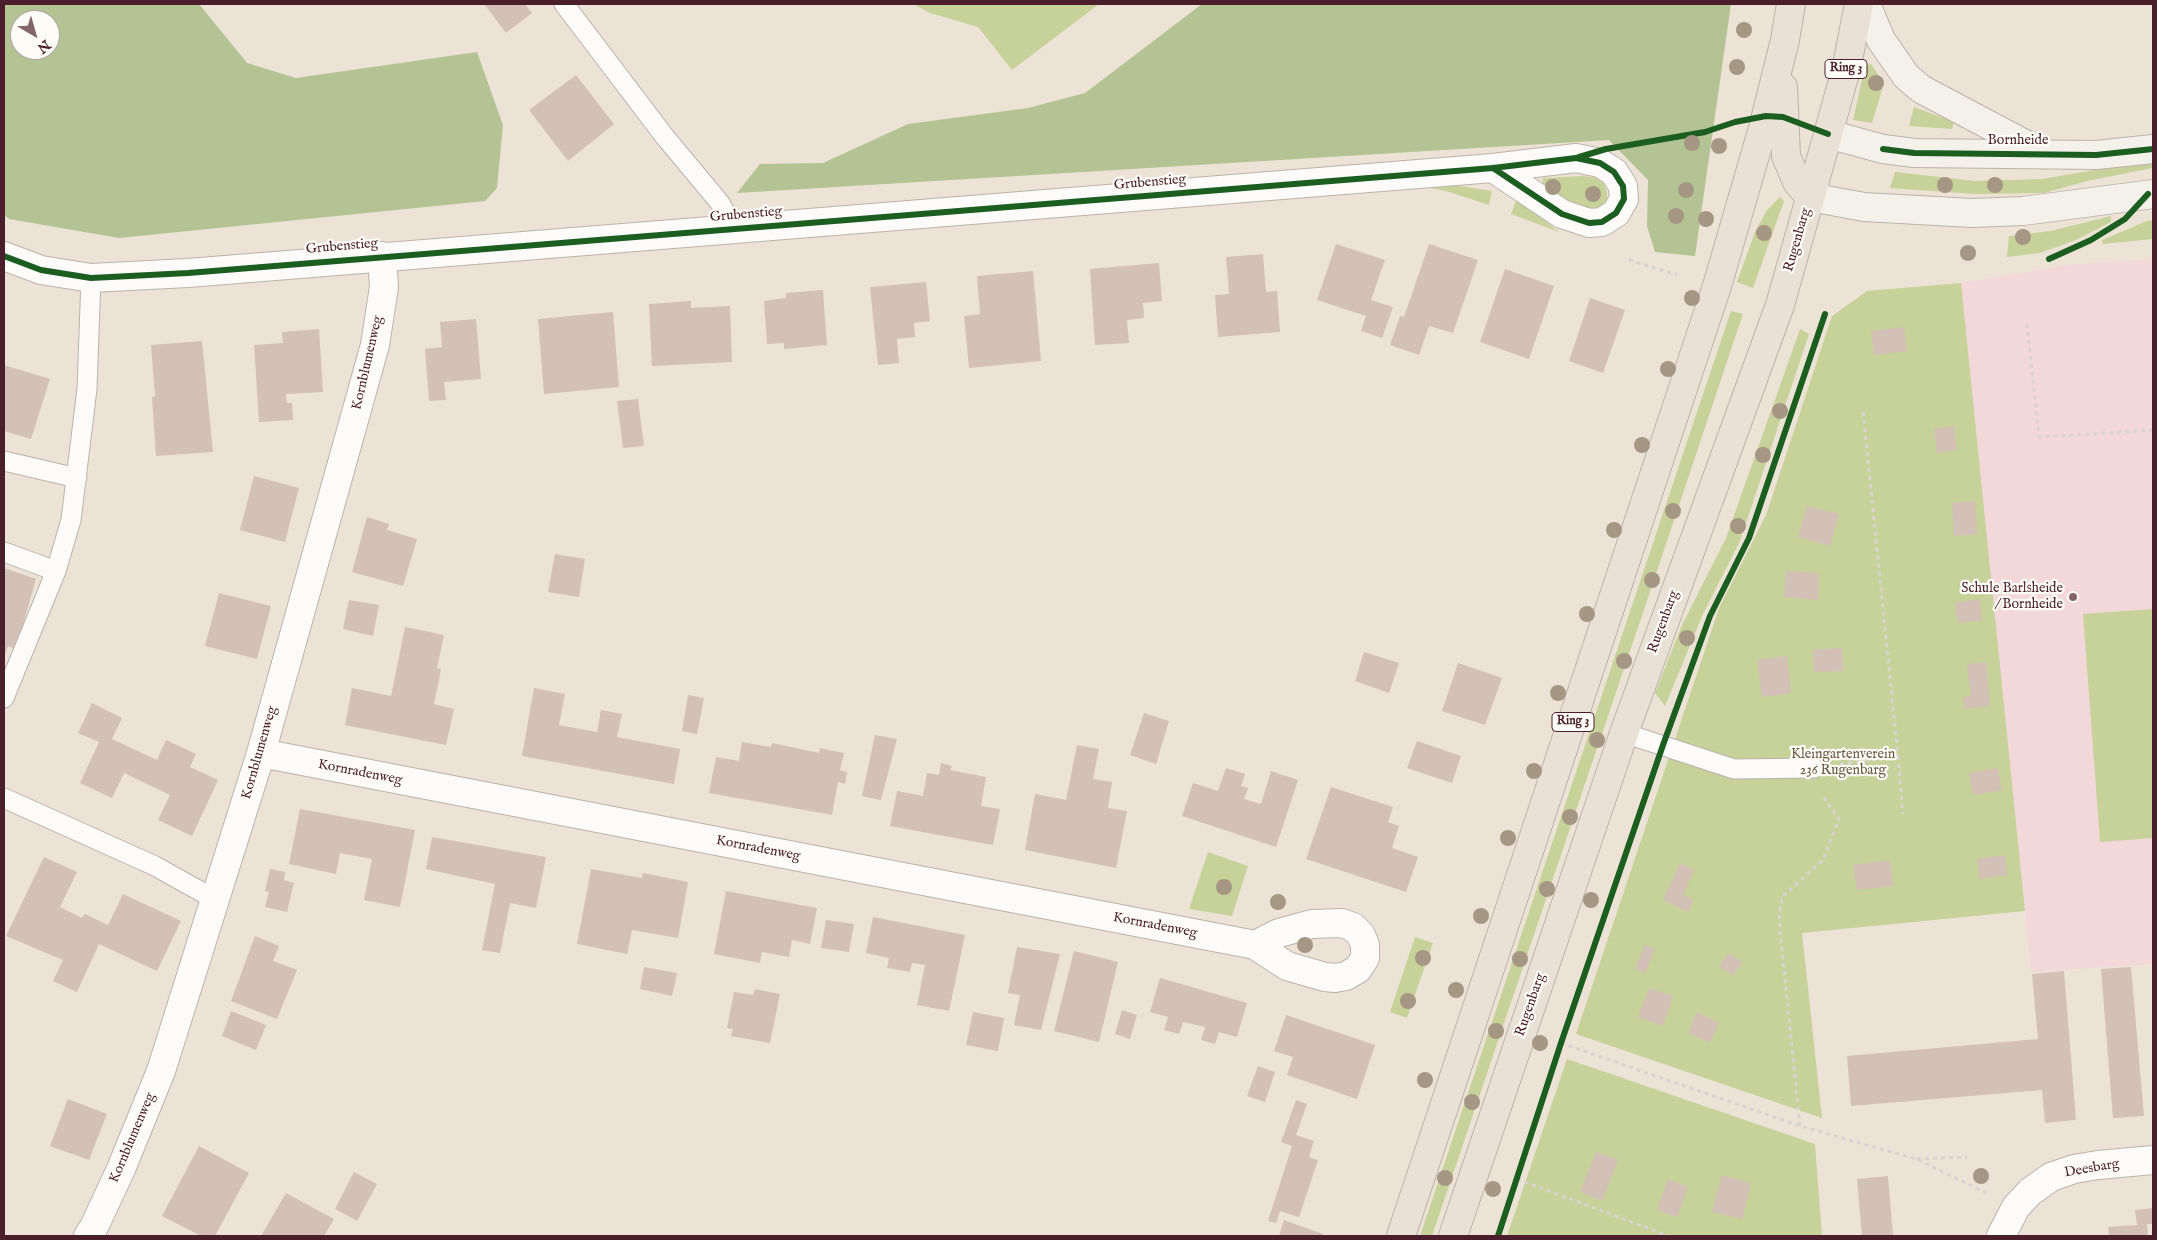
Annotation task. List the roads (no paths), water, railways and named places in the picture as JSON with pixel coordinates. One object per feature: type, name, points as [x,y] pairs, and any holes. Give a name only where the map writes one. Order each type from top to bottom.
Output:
[{"type":"main road","name":"Ring 3","points":[[1401,1236],[1714,295],[1741,207],[1785,40],[1791,4]]},
{"type":"main road","name":"Rugenbarg","points":[[1453,1236],[1624,733],[1780,305],[1846,70],[1859,4]]},
{"type":"main road","points":[[1785,40],[1782,91],[1786,156],[1796,182],[1810,197]]},
{"type":"main road","points":[[1741,207],[1765,177],[1786,156],[1805,142],[1828,134]]},
{"type":"street","points":[[1866,4],[1881,40],[1906,76],[1921,89],[2042,153]]},
{"type":"street","name":"Bornheide","points":[[1828,134],[1882,150],[1914,153],[2096,155],[2153,149]]},
{"type":"street","name":"Grubenstieg","points":[[4,256],[41,270],[90,278],[188,273],[1493,168],[1576,158],[1600,163],[1614,172],[1622,186],[1624,199],[1616,213],[1602,222],[1589,223],[1562,214],[1493,168]]},
{"type":"street","points":[[1810,197],[1864,207],[1972,213],[2024,212],[2153,194]]},
{"type":"street","name":"Kornblumenweg","points":[[98,1233],[161,1071],[261,753],[375,346],[384,288],[382,256]]},
{"type":"street","name":"Kornradenweg","points":[[261,753],[1255,945]]},
{"type":"street","name":"Deesbarg","points":[[2000,1236],[2016,1207],[2030,1192],[2051,1177],[2074,1169],[2153,1160]]},
{"type":"lane","points":[[564,4],[666,137],[720,203],[734,229]]},
{"type":"lane","points":[[4,698],[56,571],[70,520],[77,478],[86,389],[90,278]]},
{"type":"lane","points":[[4,461],[77,478]]},
{"type":"lane","points":[[4,552],[56,571]]},
{"type":"lane","points":[[1624,733],[1734,770],[1814,768]]},
{"type":"lane","points":[[4,798],[155,866],[216,900]]},
{"type":"place","name":"Schule Barlsheide / Bornheide","points":[[2073,597]]},
{"type":"park label","name":"Kleingartenverein 236 Rugenbarg","points":[[1843,764]]}]
